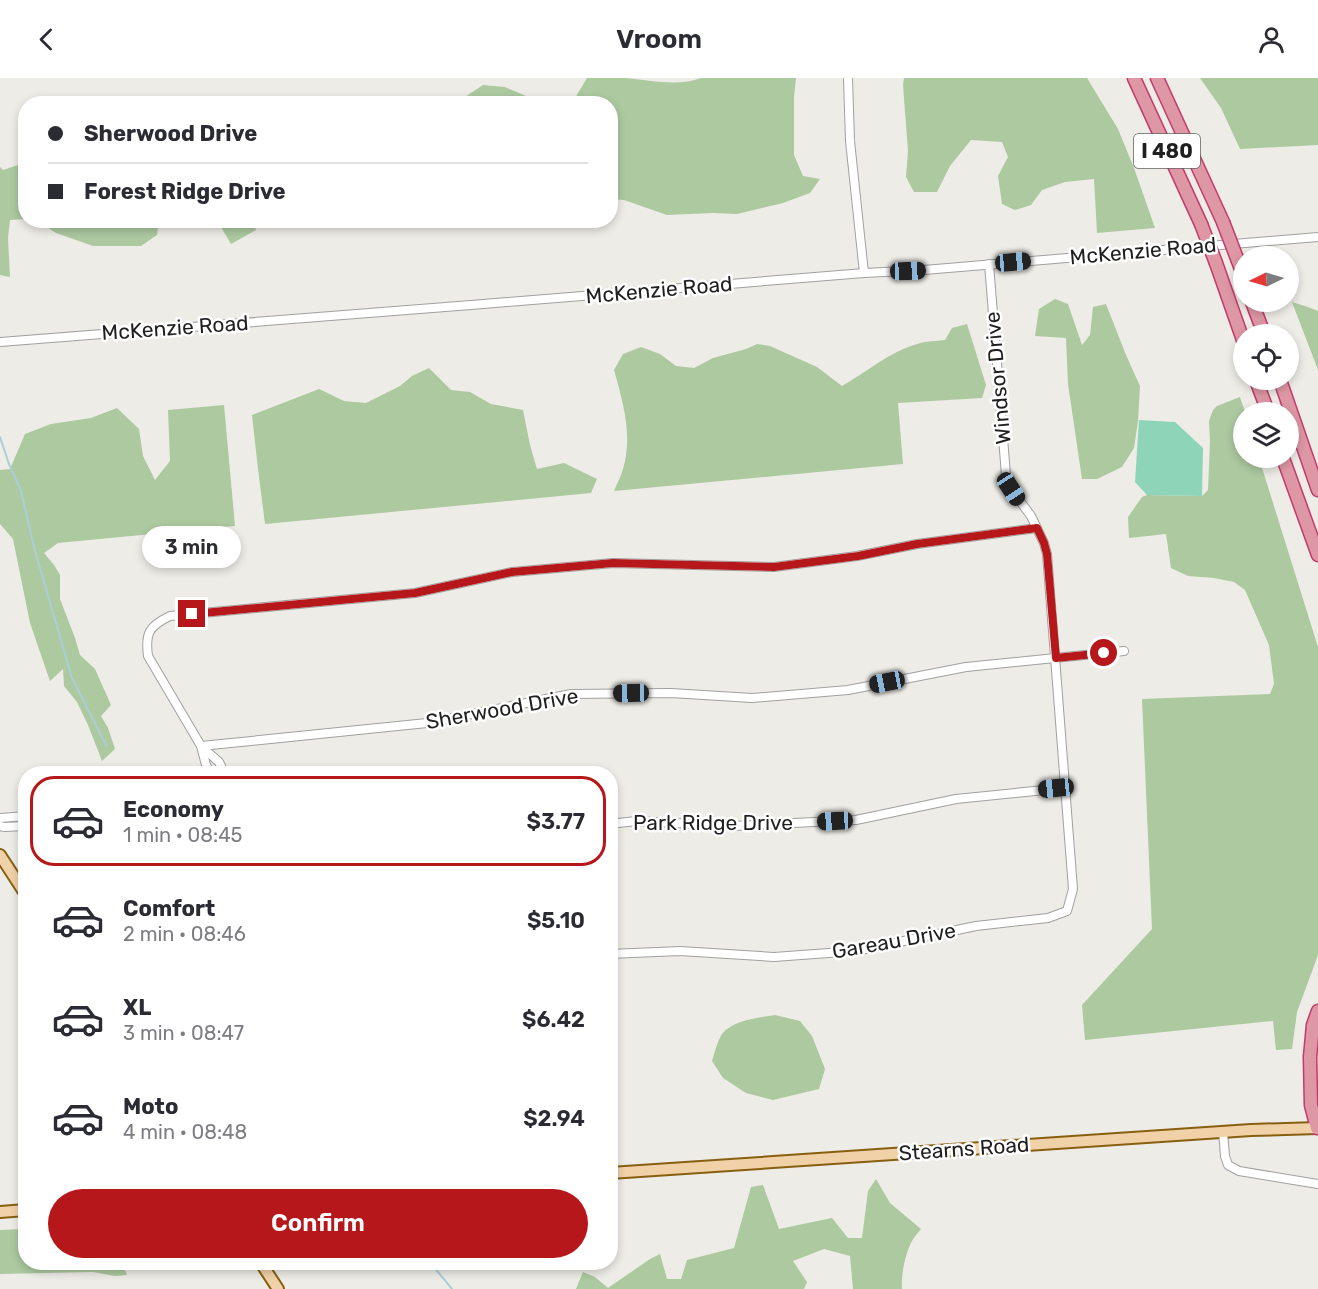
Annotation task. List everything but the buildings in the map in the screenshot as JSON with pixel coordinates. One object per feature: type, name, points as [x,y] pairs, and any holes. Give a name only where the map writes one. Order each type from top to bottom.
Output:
[{"type":"highway","name":"I 480","points":[[1134,78],[1201,224],[1237,324]]},
{"type":"highway","name":"I 480","points":[[1157,78],[1233,248]]},
{"type":"highway","points":[[1283,390],[1318,490]]},
{"type":"highway","points":[[1287,468],[1318,555]]},
{"type":"highway","points":[[1318,1011],[1313,1025],[1310,1056],[1311,1105],[1318,1127]]},
{"type":"main road","points":[[0,855],[18,883]]},
{"type":"main road","name":"Stearns Road","points":[[618,1172],[1318,1127]]},
{"type":"main road","points":[[0,1212],[18,1211]]},
{"type":"main road","points":[[266,1270],[278,1289]]},
{"type":"street","points":[[848,78],[850,141],[864,273]]},
{"type":"street","name":"McKenzie Road","points":[[0,342],[1318,237]]},
{"type":"street","name":"Windsor Drive","points":[[989,264],[1006,475],[1011,489],[1031,516],[1047,554],[1073,889],[1068,911]]},
{"type":"street","points":[[207,766],[201,746],[148,656],[146,642],[150,629],[170,616],[415,593],[512,572],[613,563],[774,567],[1037,528]]},
{"type":"street","name":"Sherwood Drive","points":[[201,746],[427,723],[571,694],[671,693],[752,698],[848,690],[966,667],[1124,651]]},
{"type":"street","points":[[201,746],[221,766]]},
{"type":"street","name":"Park Ridge Drive","points":[[618,823],[733,826],[856,820],[956,799],[1064,788]]},
{"type":"street","points":[[0,818],[18,817]]},
{"type":"street","points":[[0,826],[4,828],[18,827]]},
{"type":"street","name":"Gareau Drive","points":[[618,954],[680,951],[774,957],[856,951],[976,926],[1048,918],[1068,911]]},
{"type":"street","points":[[1223,1132],[1228,1165],[1239,1171],[1318,1184]]},
{"type":"green space","points":[[587,78],[683,82],[701,78],[796,78],[794,155],[803,176],[820,179],[810,193],[783,203],[737,214],[667,215],[618,200],[618,96],[576,96]]},
{"type":"green space","points":[[904,78],[1087,78],[1118,129],[1155,228],[1097,233],[1094,179],[1065,182],[1042,190],[1031,205],[1015,210],[1002,204],[998,176],[1008,157],[1002,142],[971,140],[950,166],[937,192],[914,192],[906,177],[908,151]]},
{"type":"green space","points":[[1200,78],[1318,78],[1318,145],[1240,149],[1221,108]]},
{"type":"green space","points":[[483,85],[505,87],[526,96],[466,96]]},
{"type":"green space","points":[[18,165],[18,219],[10,220],[8,238],[10,277],[0,275],[0,167],[3,170]]},
{"type":"green space","points":[[48,228],[158,228],[157,235],[141,246],[93,246],[56,233]]},
{"type":"green space","points":[[222,228],[256,228],[256,230],[231,244]]},
{"type":"green space","points":[[1055,299],[1068,304],[1082,345],[1090,335],[1093,307],[1106,304],[1140,386],[1134,448],[1122,467],[1097,479],[1082,479],[1068,384],[1066,338],[1035,336],[1039,309]]},
{"type":"green space","points":[[1299,304],[1318,311],[1318,370],[1296,312],[1299,312]]},
{"type":"green space","points":[[967,324],[986,385],[982,398],[898,403],[903,464],[614,491],[623,469],[627,444],[623,407],[614,370],[623,354],[641,347],[660,354],[676,366],[694,368],[713,358],[757,344],[770,346],[817,367],[842,386],[897,352],[920,343],[945,340],[952,328]]},
{"type":"green space","points":[[429,368],[451,390],[470,392],[491,404],[523,410],[537,469],[564,463],[597,479],[591,493],[265,524],[252,415],[319,389],[344,401],[366,403]]},
{"type":"green space","points":[[1240,397],[1242,402],[1233,402],[1233,468],[1262,468],[1318,647],[1318,955],[1297,1012],[1292,1049],[1276,1050],[1273,1021],[1085,1040],[1082,1005],[1152,929],[1142,699],[1270,694],[1274,684],[1269,645],[1245,590],[1234,582],[1188,576],[1171,568],[1166,534],[1129,538],[1128,517],[1142,497],[1147,495],[1202,496],[1208,490],[1209,421],[1217,406]]},
{"type":"green space","points":[[224,405],[235,526],[58,543],[44,553],[60,575],[60,599],[80,655],[95,669],[111,705],[101,716],[115,749],[102,761],[77,702],[64,686],[63,669],[50,681],[30,623],[13,539],[0,524],[0,470],[10,469],[25,434],[51,424],[91,418],[117,408],[139,429],[143,456],[155,480],[170,461],[168,410]]},
{"type":"green space","points":[[1139,420],[1175,422],[1203,448],[1202,496],[1147,495],[1135,482]]},
{"type":"green space","points":[[775,1015],[800,1021],[812,1036],[825,1069],[819,1089],[773,1100],[746,1093],[723,1078],[712,1061],[719,1040],[727,1029],[746,1020]]},
{"type":"green space","points":[[876,1179],[890,1203],[921,1229],[907,1252],[902,1289],[853,1289],[850,1256],[824,1249],[793,1261],[807,1282],[804,1289],[576,1289],[583,1272],[595,1277],[608,1288],[660,1254],[667,1279],[681,1279],[687,1260],[734,1248],[751,1187],[763,1185],[779,1229],[832,1218],[848,1238],[862,1238],[868,1191]]},
{"type":"green space","points":[[18,1229],[18,1270],[125,1270],[127,1275],[115,1276],[93,1272],[0,1274],[0,1230]]},
{"type":"waterway","points":[[0,437],[21,491],[35,551],[72,678],[106,745]]},
{"type":"waterway","points":[[436,1270],[452,1289]]},
{"type":"route","points":[[192,614],[415,593],[512,572],[613,563],[774,567],[1037,528],[1047,554],[1056,658],[1104,653]]}]
